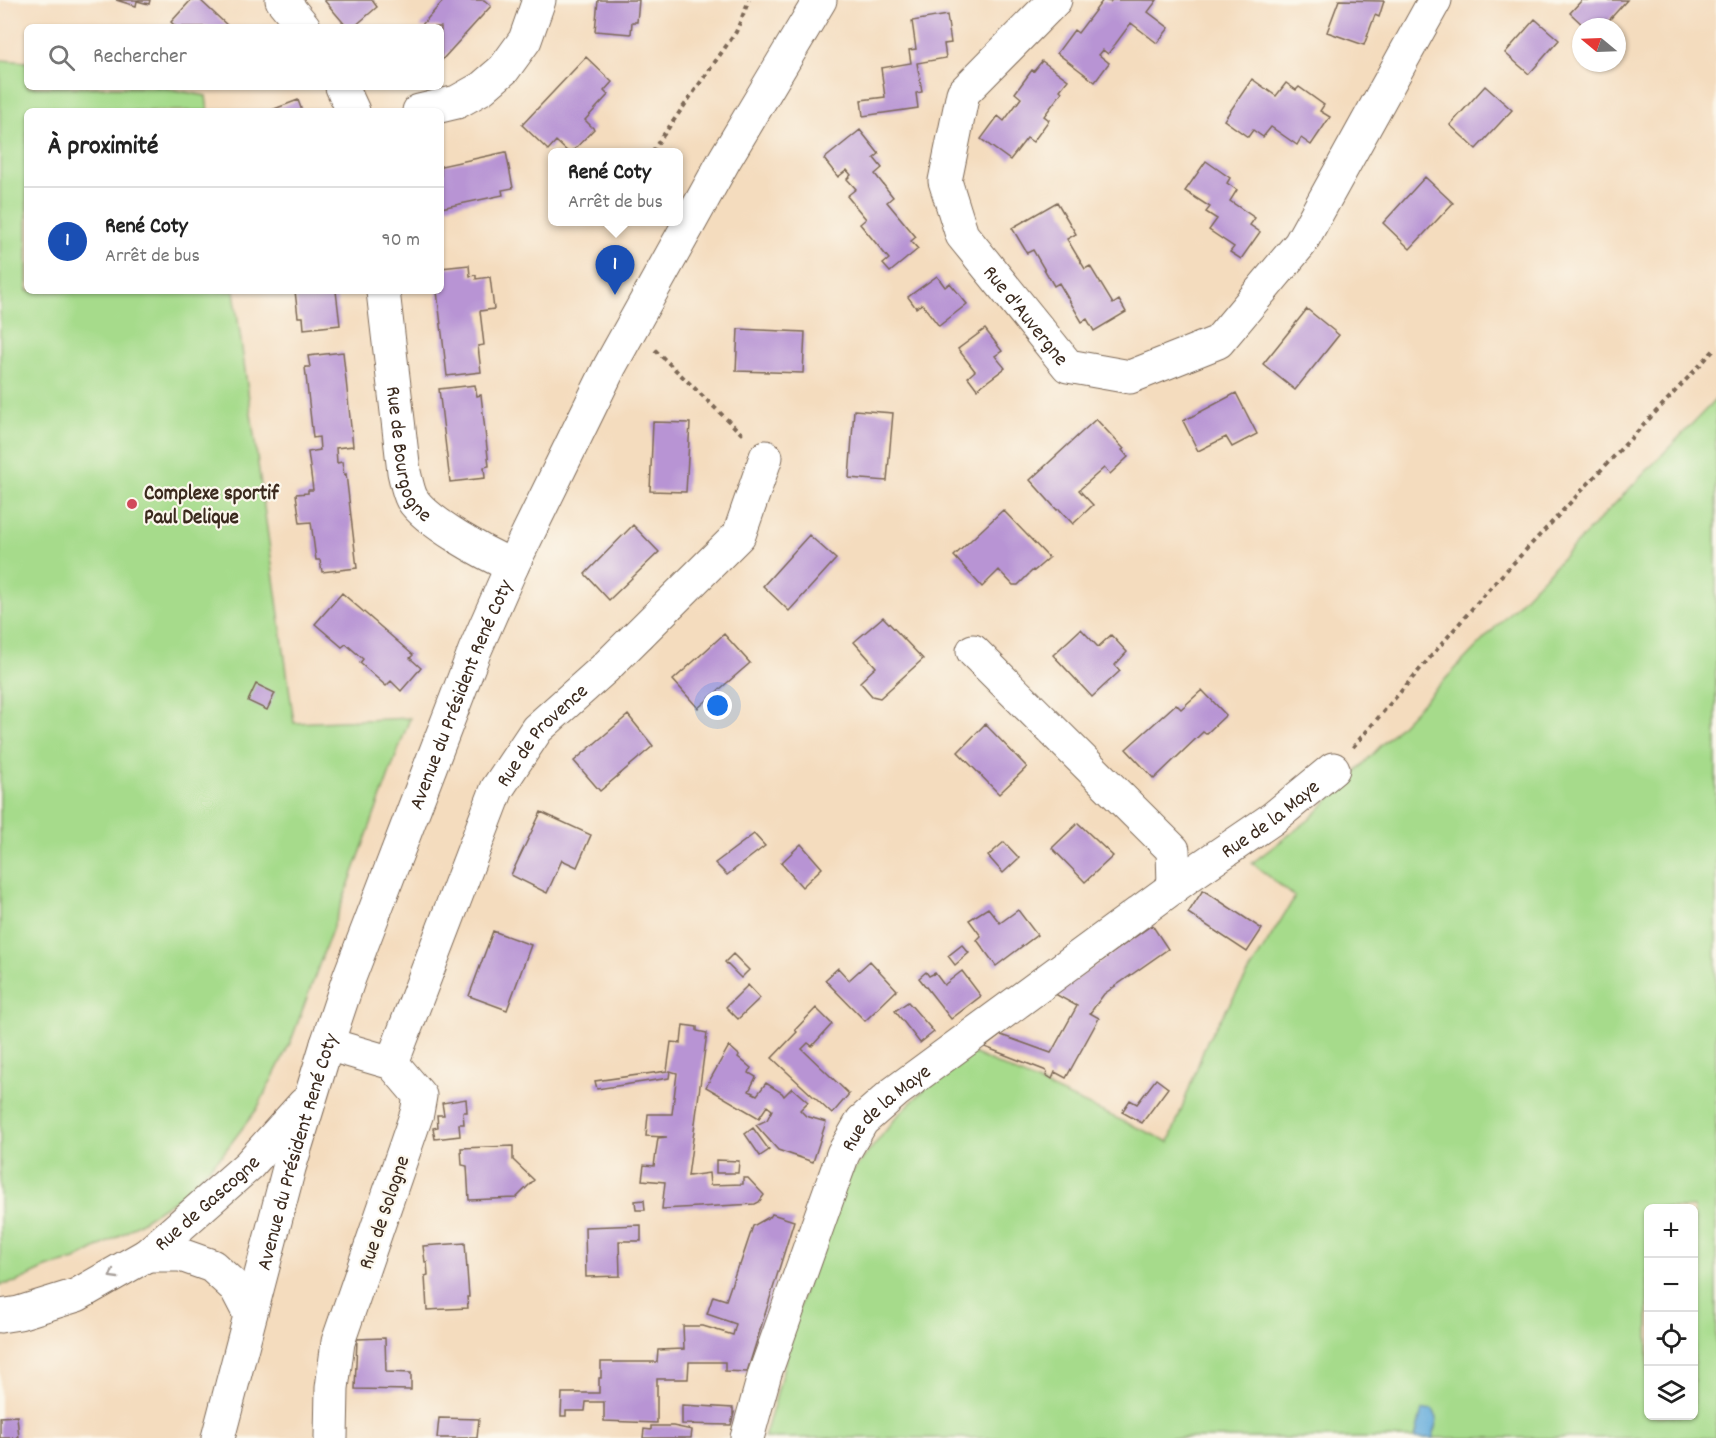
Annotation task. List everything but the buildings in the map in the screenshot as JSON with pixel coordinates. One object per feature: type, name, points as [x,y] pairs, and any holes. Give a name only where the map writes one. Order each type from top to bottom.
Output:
[{"type":"street","points":[[282,0],[302,24]]},
{"type":"street","points":[[432,108],[457,102],[482,88],[504,69],[525,40],[539,0]]},
{"type":"street","name":"Avenue du Président René Coty","points":[[218,1438],[289,1168],[327,1044],[349,978],[475,650],[512,566],[610,366],[725,159],[820,0]]},
{"type":"street","name":"Rue d'Auvergne","points":[[1055,0],[963,93],[945,181],[962,235],[1068,366],[1130,377],[1218,342],[1300,244],[1435,0]]},
{"type":"street","points":[[343,90],[352,108]]},
{"type":"street","name":"Rue de Bourgogne","points":[[383,294],[404,472],[412,499],[432,520],[489,555],[512,566]]},
{"type":"street","name":"Rue de Provence","points":[[392,1063],[497,789],[537,729],[604,669],[739,535],[766,457]]},
{"type":"street","points":[[973,651],[1173,850],[1174,886]]},
{"type":"street","name":"Rue de la Maye","points":[[747,1438],[765,1373],[839,1165],[862,1121],[895,1092],[1174,886],[1272,819],[1333,769]]},
{"type":"street","points":[[327,1044],[392,1063]]},
{"type":"street","name":"Rue de Sologne","points":[[331,1438],[332,1388],[338,1342],[413,1124],[420,1096],[392,1063]]},
{"type":"street","name":"Rue de Gascogne","points":[[0,1316],[19,1313],[77,1295],[147,1255],[249,1165],[311,1096]]},
{"type":"street","name":"Rue de Gascogne","points":[[147,1255],[181,1255],[212,1266],[237,1288],[250,1315]]},
{"type":"path","points":[[655,148],[736,32],[749,0]]},
{"type":"path","points":[[631,327],[766,457]]},
{"type":"path","points":[[1333,769],[1489,589],[1716,348]]},
{"type":"green space","name":"Complexe sportif Paul Delique","points":[[0,60],[24,62],[24,90],[175,90],[206,96],[208,108],[24,108],[24,294],[234,294],[294,723],[410,718],[291,1041],[257,1109],[222,1155],[179,1197],[126,1232],[75,1260],[46,1268],[16,1282],[0,1285]]},
{"type":"green space","points":[[1716,399],[1716,1438],[764,1438],[802,1296],[840,1187],[900,1113],[966,1050],[1169,1142],[1207,1041],[1295,897],[1252,863],[1310,819]]},
{"type":"water","points":[[1433,1409],[1437,1418],[1433,1438],[1415,1438],[1422,1410]]},
{"type":"place","name":"René Coty","points":[[615,295]]},
{"type":"place","name":"Complexe sportif Paul Delique","points":[[132,504]]}]
